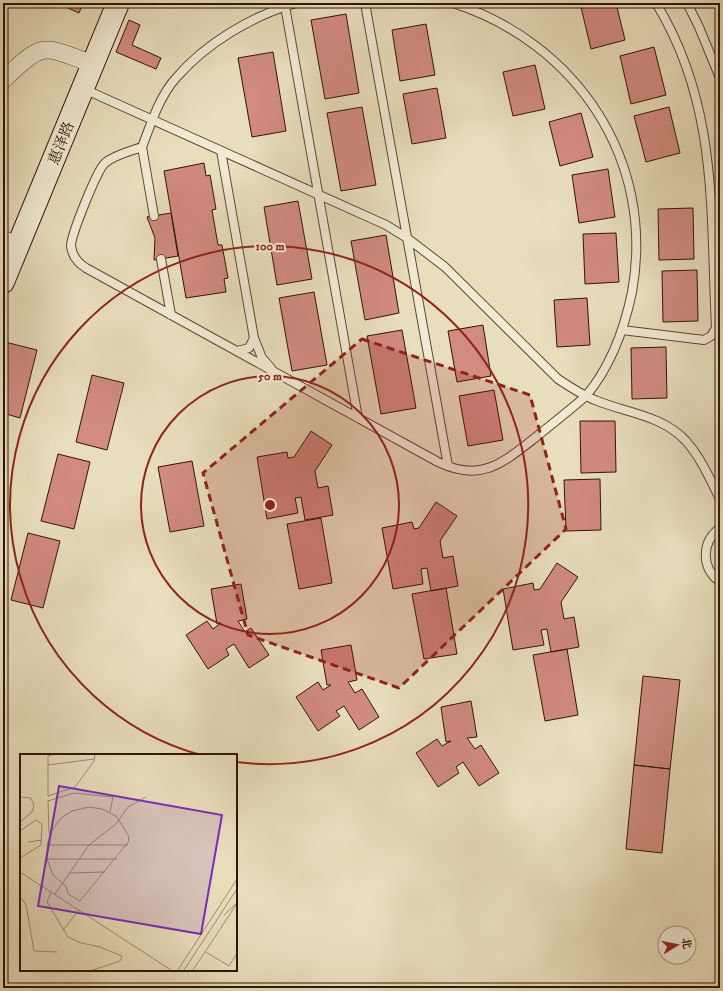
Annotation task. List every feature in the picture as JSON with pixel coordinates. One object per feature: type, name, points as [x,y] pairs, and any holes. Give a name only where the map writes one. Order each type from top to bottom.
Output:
[{"type":"street","name":"惠泽路","points":[[3,282],[10,243],[83,89],[118,3]]},
{"type":"street","points":[[3,80],[33,53],[40,50],[51,49],[93,64]]},
{"type":"lane","points":[[154,216],[142,147],[161,100],[175,79],[194,60],[215,43],[237,29],[285,6],[296,3]]},
{"type":"lane","points":[[366,3],[448,466]]},
{"type":"lane","points":[[142,147],[104,164],[73,233],[71,247],[73,254],[80,264],[277,374],[448,466],[461,470],[473,471],[496,466],[506,461],[586,396],[606,369],[622,330],[634,280],[636,254],[635,227],[632,202],[626,176],[607,128],[578,85],[541,48],[520,33],[497,20],[452,3]]},
{"type":"lane","points":[[622,330],[704,340],[712,336],[716,328],[711,188],[703,127],[687,68],[675,38],[656,3]]},
{"type":"lane","points":[[687,3],[699,26],[720,78]]},
{"type":"lane","points":[[285,6],[358,418]]},
{"type":"lane","points":[[83,89],[386,225],[407,238],[445,267],[545,367],[562,382],[586,396],[653,418],[674,431],[694,452],[720,499]]},
{"type":"lane","points":[[221,151],[254,338],[262,358],[277,374]]},
{"type":"lane","points":[[161,259],[171,315]]},
{"type":"lane","points":[[237,351],[242,352],[249,348],[254,338]]},
{"type":"lane","points":[[720,528],[709,540],[706,550],[706,560],[709,570],[720,582]]},
{"type":"highlighted area","points":[[362,339],[530,395],[566,529],[399,688],[248,635],[203,473]]},
{"type":"building","points":[[57,3],[83,3],[79,13]]},
{"type":"building","points":[[580,3],[616,3],[625,40],[591,49]]},
{"type":"building","points":[[346,14],[359,93],[325,99],[311,20]]},
{"type":"building","points":[[129,20],[140,25],[132,45],[161,58],[156,69],[116,52]]},
{"type":"building","points":[[426,24],[435,75],[400,81],[392,30]]},
{"type":"building","points":[[654,47],[666,95],[631,104],[620,56]]},
{"type":"building","points":[[273,52],[286,131],[252,137],[238,58]]},
{"type":"building","points":[[535,65],[545,109],[513,116],[503,72]]},
{"type":"building","points":[[437,88],[446,138],[412,144],[403,94]]},
{"type":"building","points":[[362,107],[376,185],[341,191],[327,113]]},
{"type":"building","points":[[669,107],[680,153],[646,162],[634,116]]},
{"type":"building","points":[[581,113],[593,157],[560,166],[549,122]]},
{"type":"building","points":[[204,163],[206,176],[210,175],[216,209],[212,210],[218,245],[222,245],[228,278],[224,279],[226,292],[186,298],[164,171]]},
{"type":"building","points":[[608,169],[615,217],[579,223],[572,175]]},
{"type":"building","points":[[298,201],[312,279],[277,285],[264,207]]},
{"type":"building","points":[[693,208],[694,259],[659,260],[658,209]]},
{"type":"building","points":[[171,213],[178,256],[154,260],[155,238],[147,217]]},
{"type":"building","points":[[616,233],[619,282],[585,284],[583,234]]},
{"type":"building","points":[[386,235],[399,313],[365,320],[351,241]]},
{"type":"building","points":[[697,270],[698,321],[663,322],[662,271]]},
{"type":"building","points":[[314,292],[327,365],[292,371],[279,298]]},
{"type":"building","points":[[587,298],[590,345],[557,347],[554,300]]},
{"type":"building","points":[[483,325],[491,376],[457,382],[448,331]]},
{"type":"building","points":[[402,330],[416,408],[381,414],[367,336]]},
{"type":"building","points":[[5,342],[37,350],[20,418],[3,413],[3,349]]},
{"type":"building","points":[[666,347],[667,398],[632,399],[631,348]]},
{"type":"building","points":[[92,375],[124,383],[107,450],[76,442]]},
{"type":"building","points":[[494,390],[503,440],[468,446],[459,396]]},
{"type":"building","points":[[580,421],[615,421],[616,472],[581,473]]},
{"type":"building","points":[[311,431],[332,445],[315,471],[318,488],[328,486],[333,515],[305,520],[301,497],[295,498],[298,513],[267,519],[257,457],[287,452],[288,458],[294,457]]},
{"type":"building","points":[[58,454],[90,462],[74,529],[41,521]]},
{"type":"building","points":[[192,461],[204,526],[170,532],[158,467]]},
{"type":"building","points":[[600,479],[601,530],[566,531],[564,480]]},
{"type":"building","points":[[436,502],[457,516],[440,541],[443,558],[453,556],[458,586],[431,591],[427,568],[421,569],[423,584],[393,589],[382,528],[412,522],[414,529],[419,528]]},
{"type":"building","points":[[321,518],[332,583],[299,589],[287,524]]},
{"type":"building","points":[[28,533],[60,541],[43,608],[11,600]]},
{"type":"building","points":[[557,563],[578,577],[561,602],[564,619],[574,617],[579,647],[551,652],[547,629],[541,630],[544,645],[513,650],[503,589],[533,583],[534,590],[540,589]]},
{"type":"building","points":[[241,584],[247,619],[238,621],[245,632],[251,628],[269,655],[249,668],[234,644],[226,649],[229,655],[208,669],[186,635],[207,621],[213,629],[221,623],[217,624],[211,589]]},
{"type":"building","points":[[446,588],[457,654],[424,659],[412,594]]},
{"type":"building","points":[[351,645],[357,680],[348,682],[355,693],[362,689],[379,717],[359,730],[344,706],[336,711],[340,716],[318,731],[296,697],[318,682],[323,690],[331,685],[327,685],[321,650]]},
{"type":"building","points":[[567,649],[578,715],[545,721],[533,655]]},
{"type":"building","points":[[643,676],[680,680],[670,769],[634,765]]},
{"type":"building","points":[[471,701],[477,737],[467,738],[475,749],[481,745],[499,773],[479,786],[463,762],[456,767],[459,773],[438,787],[416,753],[437,739],[442,746],[451,741],[446,742],[441,707]]},
{"type":"building","points":[[634,765],[670,769],[662,853],[626,849]]}]
